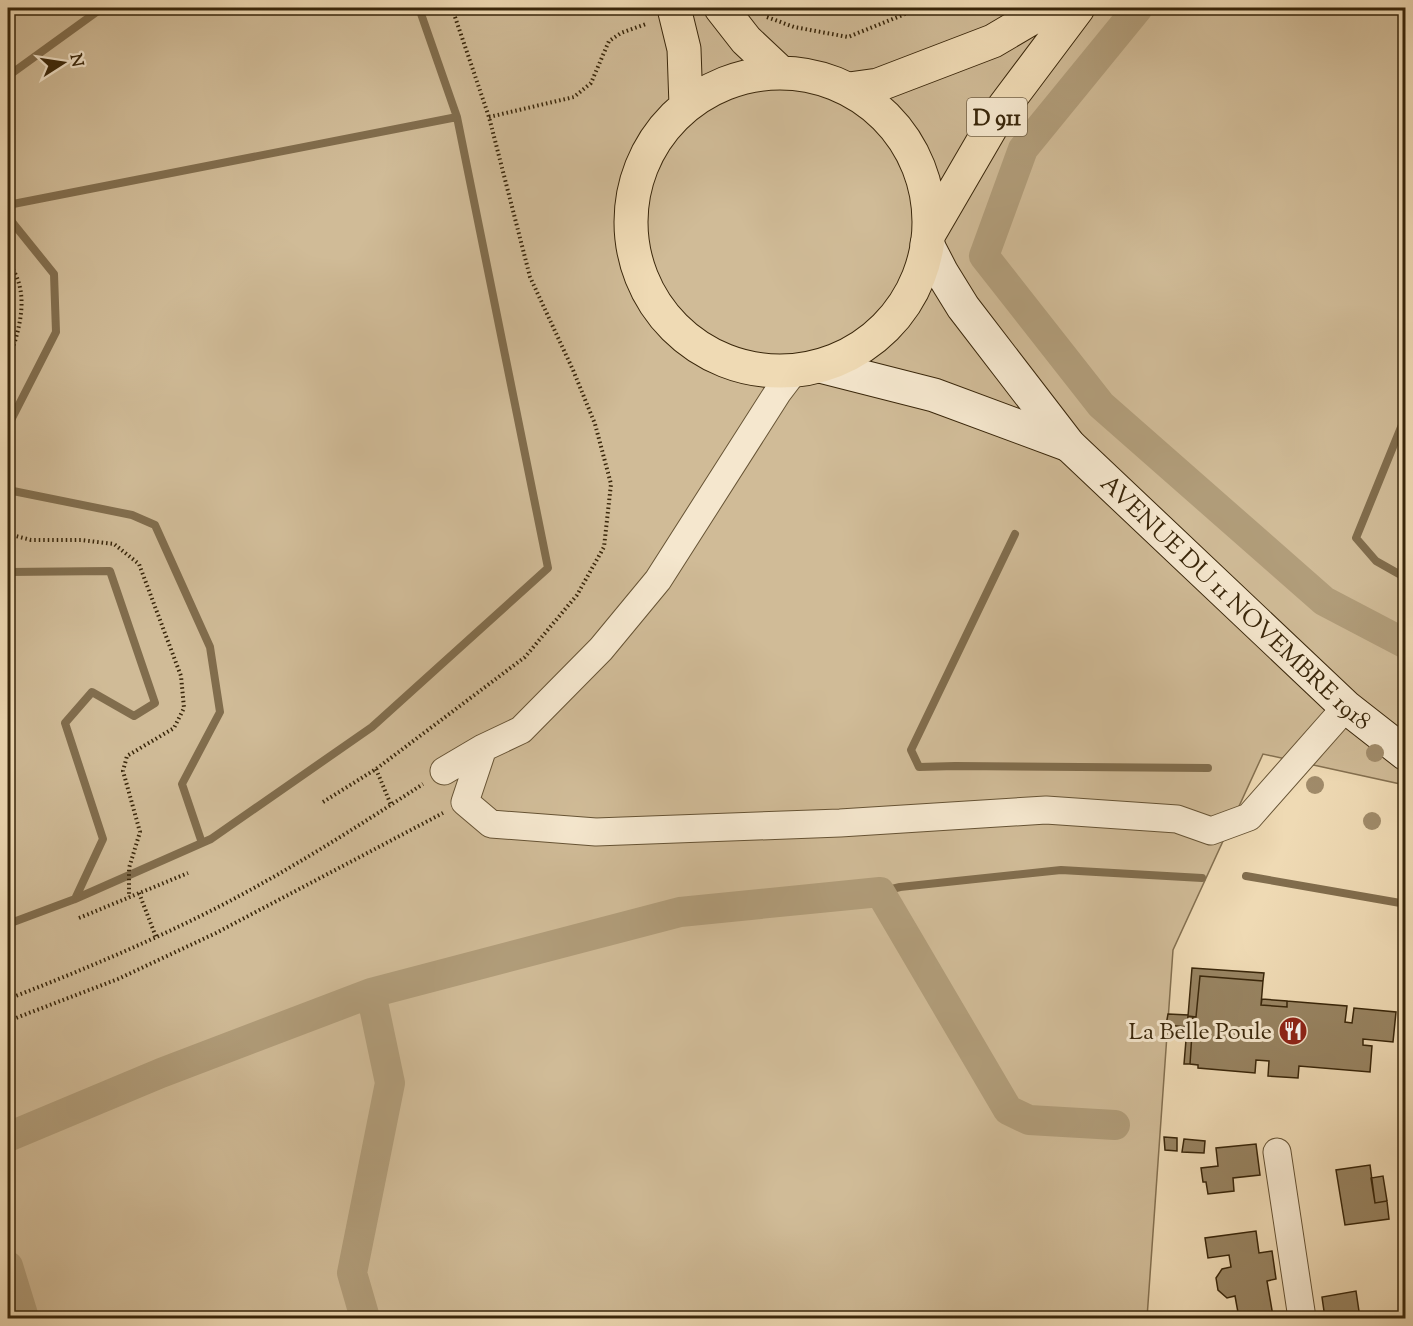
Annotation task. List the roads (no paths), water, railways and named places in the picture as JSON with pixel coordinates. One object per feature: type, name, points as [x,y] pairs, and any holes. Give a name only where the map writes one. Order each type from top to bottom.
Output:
[{"type":"main road","points":[[721,8],[746,40],[780,72]]},
{"type":"main road","points":[[849,89],[878,85],[993,41],[1049,8]]},
{"type":"main road","name":"D 911","points":[[928,239],[1000,112],[1078,8]]},
{"type":"main road","points":[[662,15],[684,49],[686,106]]},
{"type":"main road","points":[[780,72],[816,76],[849,89],[885,115],[911,150],[926,191],[930,212],[928,239],[921,272],[912,294],[899,314],[864,346],[843,358],[807,369],[770,371],[745,367],[700,348],[664,315],[650,295],[640,273],[634,249],[633,201],[638,177],[646,157],[670,121],[686,106],[707,91],[731,81],[755,74],[780,72]]},
{"type":"main road","name":"AVENUE DU 11 NOVEMBRE 1918","points":[[928,239],[942,273],[963,307],[1069,445],[1346,707],[1406,754]]},
{"type":"main road","name":"AVENUE DU 11 NOVEMBRE 1918","points":[[807,369],[934,395],[1069,445]]},
{"type":"street","points":[[444,771],[483,748],[521,730],[601,650],[658,579],[778,392],[807,369]]},
{"type":"street","points":[[483,748],[465,802],[491,824],[596,832],[840,823],[1046,810],[1178,819],[1211,831],[1249,817],[1346,707]]},
{"type":"street","points":[[1277,1152],[1302,1318]]},
{"type":"waterway","points":[[8,76],[102,8]]},
{"type":"waterway","points":[[8,924],[75,899],[211,839],[372,727],[548,568],[457,117],[419,8]]},
{"type":"waterway","points":[[1138,8],[1023,149],[984,256],[1101,405],[1324,601],[1406,644]]},
{"type":"waterway","points":[[8,205],[457,117]]},
{"type":"waterway","points":[[8,217],[54,274],[56,332],[8,426]]},
{"type":"waterway","points":[[1406,415],[1356,538],[1376,561],[1406,578]]},
{"type":"waterway","points":[[8,490],[132,515],[155,525],[210,647],[220,712],[182,784],[202,843]]},
{"type":"waterway","points":[[1015,534],[911,750],[919,767],[1208,768]]},
{"type":"waterway","points":[[8,572],[110,571],[155,703],[134,716],[92,692],[65,723],[103,839],[75,899]]},
{"type":"waterway","points":[[880,892],[900,887],[1061,870],[1202,878]]},
{"type":"waterway","points":[[1246,876],[1406,904]]},
{"type":"waterway","points":[[8,1137],[161,1073],[371,993],[680,912],[880,892],[1008,1110],[1029,1120],[1115,1125]]},
{"type":"waterway","points":[[365,1318],[352,1273],[390,1083],[371,993]]},
{"type":"waterway","points":[[8,1266],[24,1318]]},
{"type":"place","name":"La Belle Poule","points":[[1293,1031]]}]
